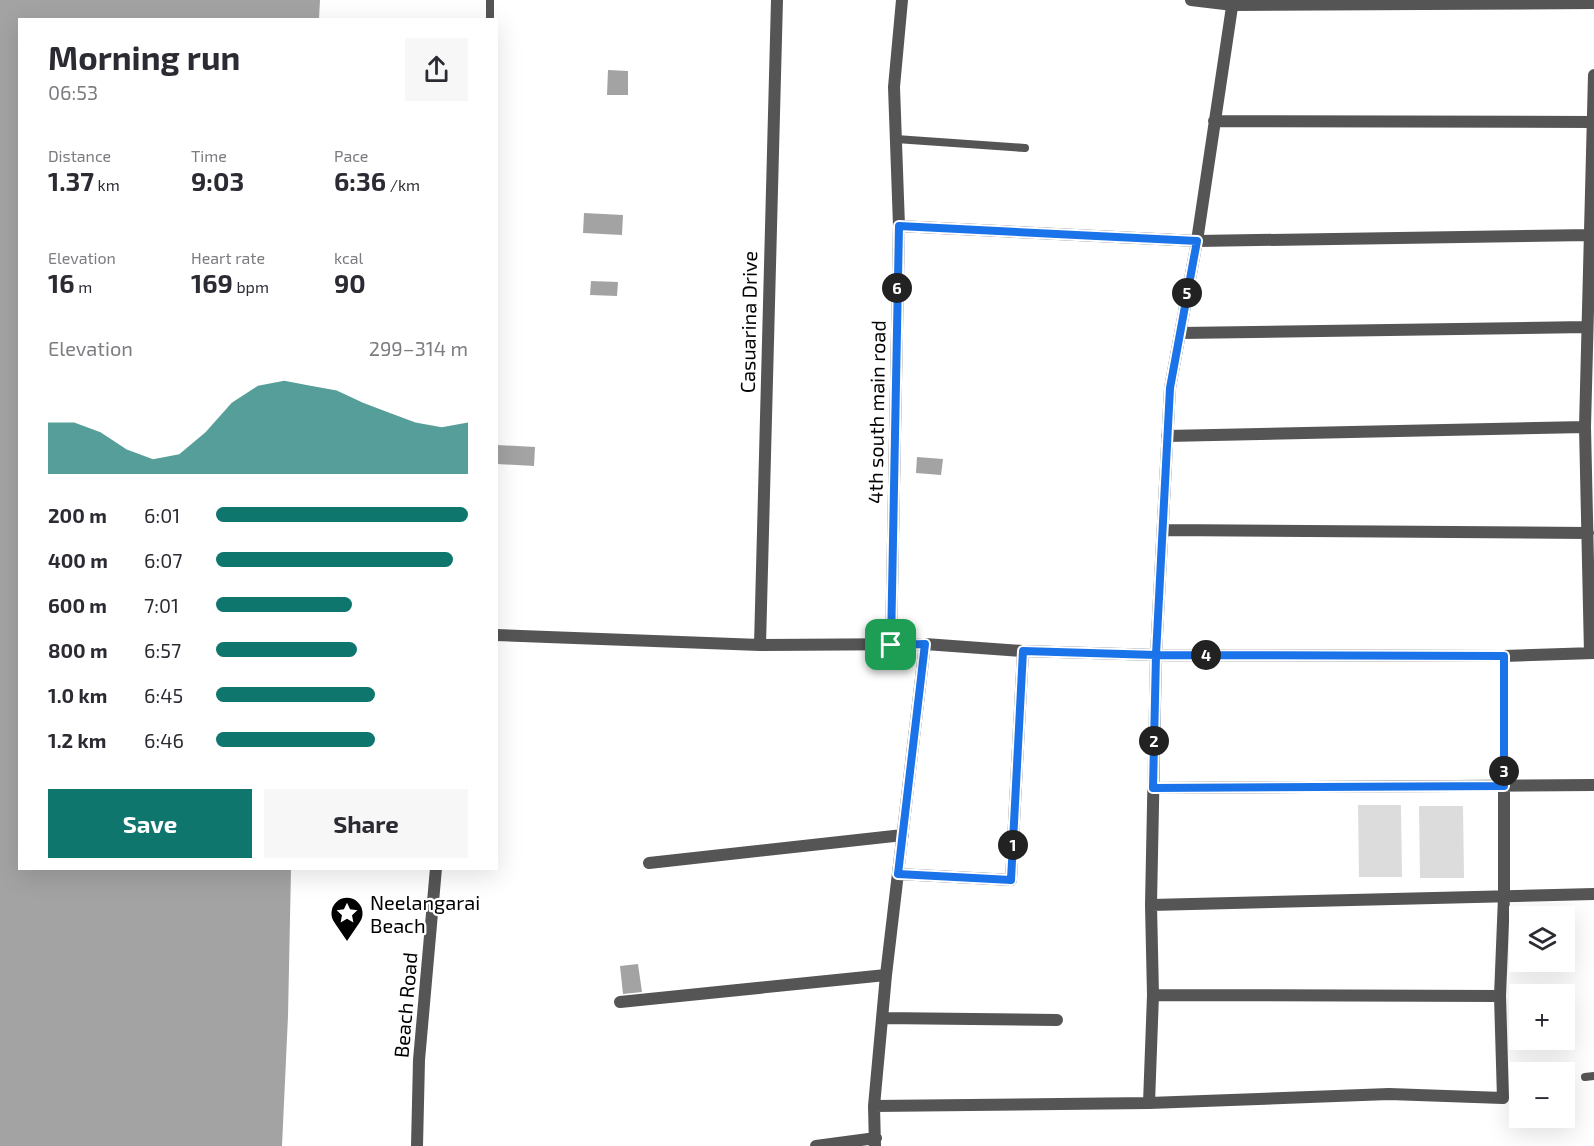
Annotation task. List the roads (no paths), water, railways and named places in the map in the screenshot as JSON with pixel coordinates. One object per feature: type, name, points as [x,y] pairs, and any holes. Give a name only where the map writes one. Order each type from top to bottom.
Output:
[{"type":"street","name":"Casuarina Drive","points":[[760,645],[777,0]]},
{"type":"street","name":"4th south main road","points":[[891,645],[899,226],[894,87],[902,0]]},
{"type":"street","points":[[1191,0],[1594,3]]},
{"type":"street","points":[[1149,1103],[1153,995],[1151,904],[1156,655],[1170,388],[1197,241],[1233,2]]},
{"type":"street","points":[[498,635],[760,645],[925,644],[1023,651],[1156,655],[1504,656],[1592,653],[1588,533],[1590,459],[1585,427],[1594,75]]},
{"type":"street","points":[[1214,121],[1594,122]]},
{"type":"street","points":[[899,226],[1197,241],[1590,235]]},
{"type":"street","points":[[1180,333],[1587,327]]},
{"type":"street","points":[[1167,436],[1585,427]]},
{"type":"street","points":[[1164,530],[1588,533]]},
{"type":"street","points":[[816,1146],[876,1142],[874,1106],[886,975],[925,644]]},
{"type":"street","points":[[898,874],[1011,880],[1023,651]]},
{"type":"street","points":[[874,1106],[1149,1103],[1389,1094],[1503,1098],[1500,996],[1504,897],[1504,656]]},
{"type":"street","points":[[1153,788],[1594,785]]},
{"type":"street","points":[[649,863],[903,834]]},
{"type":"street","name":"Beach Road","points":[[417,1146],[419,1060],[436,870]]},
{"type":"street","points":[[1151,904],[1594,894]]},
{"type":"street","points":[[620,1002],[886,975]]},
{"type":"street","points":[[1153,995],[1500,996]]},
{"type":"street","points":[[882,1018],[1057,1020]]},
{"type":"lane","points":[[490,0],[490,18]]},
{"type":"lane","points":[[896,139],[1024,148]]},
{"type":"place","name":"Neelangarai Beach","points":[[347,942]]}]
